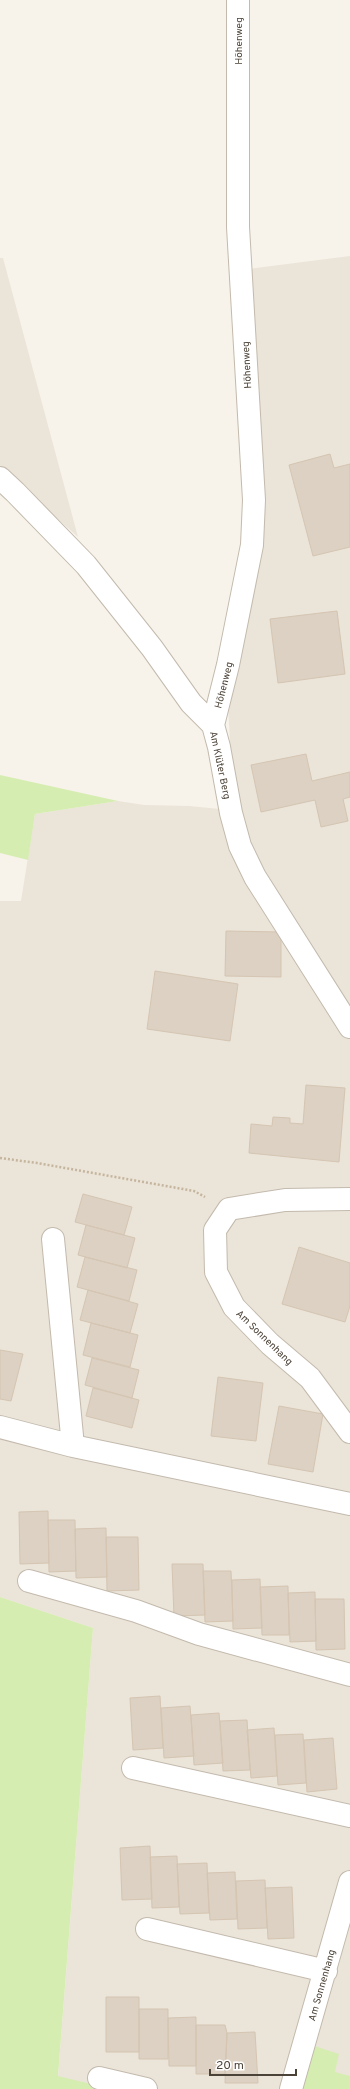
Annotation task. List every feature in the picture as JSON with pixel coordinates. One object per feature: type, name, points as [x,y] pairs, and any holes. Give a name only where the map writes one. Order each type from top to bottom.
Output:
[{"type":"street","name":"Höhenweg","points":[[213,725],[228,665],[252,545],[254,500],[238,227],[238,0]]},
{"type":"street","name":"Am Klüter Berg","points":[[0,478],[86,565],[152,648],[192,703],[213,725],[219,747],[231,813],[240,846],[255,877],[350,1026]]},
{"type":"street","points":[[229,1208],[285,1200],[350,1199]]},
{"type":"street","name":"Am Sonnenhang","points":[[229,1208],[215,1230],[216,1272],[234,1307],[270,1344],[310,1378],[350,1432]]},
{"type":"street","points":[[53,1240],[73,1446]]},
{"type":"street","points":[[0,1428],[73,1446],[350,1504]]},
{"type":"street","points":[[29,1581],[136,1611],[199,1634],[350,1676]]},
{"type":"street","points":[[133,1768],[350,1816]]},
{"type":"street","name":"Am Sonnenhang","points":[[291,2089],[326,1971],[350,1882]]},
{"type":"street","points":[[147,1928],[326,1971]]},
{"type":"street","points":[[100,2078],[146,2089]]},
{"type":"path","points":[[0,1158],[37,1163],[194,1191],[229,1208]]},
{"type":"shaded area","points":[[350,256],[350,2089],[110,2089],[58,2077],[93,1628],[0,1597],[0,901],[21,901],[35,814],[118,801],[144,805],[189,806],[241,811],[231,759],[228,706],[256,563],[249,269]]},
{"type":"shaded area","points":[[0,258],[3,258],[78,537],[0,467]]},
{"type":"green space","points":[[0,775],[118,801],[35,814],[28,860],[0,853]]},
{"type":"green space","points":[[0,1597],[93,1628],[58,2076],[112,2089],[0,2089]]},
{"type":"green space","points":[[311,2045],[339,2054],[335,2072],[350,2076],[350,2089],[299,2089]]},
{"type":"building","points":[[330,454],[334,468],[350,464],[350,547],[313,556],[289,465]]},
{"type":"building","points":[[337,611],[345,674],[278,683],[270,619]]},
{"type":"building","points":[[306,754],[312,781],[350,772],[350,797],[343,799],[348,821],[321,827],[315,800],[261,812],[251,765]]},
{"type":"building","points":[[226,931],[281,932],[281,977],[225,976]]},
{"type":"building","points":[[155,971],[238,984],[230,1041],[147,1029]]},
{"type":"building","points":[[306,1085],[345,1088],[339,1162],[249,1153],[251,1124],[272,1126],[273,1117],[290,1118],[290,1123],[303,1124]]},
{"type":"building","points":[[83,1194],[132,1207],[124,1235],[75,1222]]},
{"type":"building","points":[[86,1225],[135,1238],[127,1268],[78,1255]]},
{"type":"building","points":[[299,1247],[350,1263],[350,1306],[345,1322],[282,1304]]},
{"type":"building","points":[[85,1257],[137,1270],[129,1301],[77,1287]]},
{"type":"building","points":[[88,1290],[138,1304],[130,1333],[80,1320]]},
{"type":"building","points":[[91,1323],[138,1335],[130,1367],[83,1355]]},
{"type":"building","points":[[0,1350],[23,1354],[11,1401],[0,1399]]},
{"type":"building","points":[[92,1358],[139,1370],[132,1398],[85,1385]]},
{"type":"building","points":[[218,1377],[263,1383],[256,1441],[211,1436]]},
{"type":"building","points":[[93,1388],[139,1400],[132,1428],[86,1416]]},
{"type":"building","points":[[279,1406],[323,1414],[313,1472],[268,1464]]},
{"type":"building","points":[[48,1511],[49,1563],[20,1564],[19,1512]]},
{"type":"building","points":[[48,1520],[75,1520],[76,1571],[49,1572]]},
{"type":"building","points":[[106,1528],[107,1577],[76,1578],[75,1529]]},
{"type":"building","points":[[106,1537],[138,1537],[139,1590],[107,1591]]},
{"type":"building","points":[[172,1564],[203,1564],[205,1615],[174,1616]]},
{"type":"building","points":[[203,1571],[231,1571],[233,1621],[205,1622]]},
{"type":"building","points":[[260,1579],[262,1628],[233,1629],[232,1580]]},
{"type":"building","points":[[288,1586],[289,1635],[262,1635],[260,1587]]},
{"type":"building","points":[[315,1592],[316,1641],[290,1642],[288,1593]]},
{"type":"building","points":[[315,1599],[344,1599],[345,1649],[316,1650]]},
{"type":"building","points":[[160,1696],[163,1748],[133,1750],[130,1698]]},
{"type":"building","points":[[190,1706],[194,1756],[164,1758],[161,1708]]},
{"type":"building","points":[[219,1713],[223,1763],[194,1765],[191,1715]]},
{"type":"building","points":[[247,1720],[250,1770],[223,1771],[220,1721]]},
{"type":"building","points":[[274,1728],[277,1776],[251,1778],[247,1730]]},
{"type":"building","points":[[303,1734],[306,1783],[278,1785],[275,1735]]},
{"type":"building","points":[[333,1738],[337,1789],[307,1792],[304,1740]]},
{"type":"building","points":[[150,1846],[152,1899],[122,1900],[120,1848]]},
{"type":"building","points":[[177,1856],[179,1907],[152,1908],[150,1857]]},
{"type":"building","points":[[207,1863],[209,1913],[180,1914],[177,1864]]},
{"type":"building","points":[[235,1872],[237,1919],[210,1920],[207,1873]]},
{"type":"building","points":[[265,1880],[267,1928],[238,1929],[236,1881]]},
{"type":"building","points":[[292,1887],[294,1938],[268,1939],[265,1888]]},
{"type":"building","points":[[106,1997],[139,1997],[139,2052],[106,2052]]},
{"type":"building","points":[[139,2009],[168,2009],[168,2059],[139,2059]]},
{"type":"building","points":[[196,2017],[196,2066],[169,2066],[168,2018]]},
{"type":"building","points":[[196,2025],[225,2025],[227,2033],[225,2074],[196,2074]]},
{"type":"building","points":[[255,2032],[258,2083],[225,2083],[227,2033]]}]
